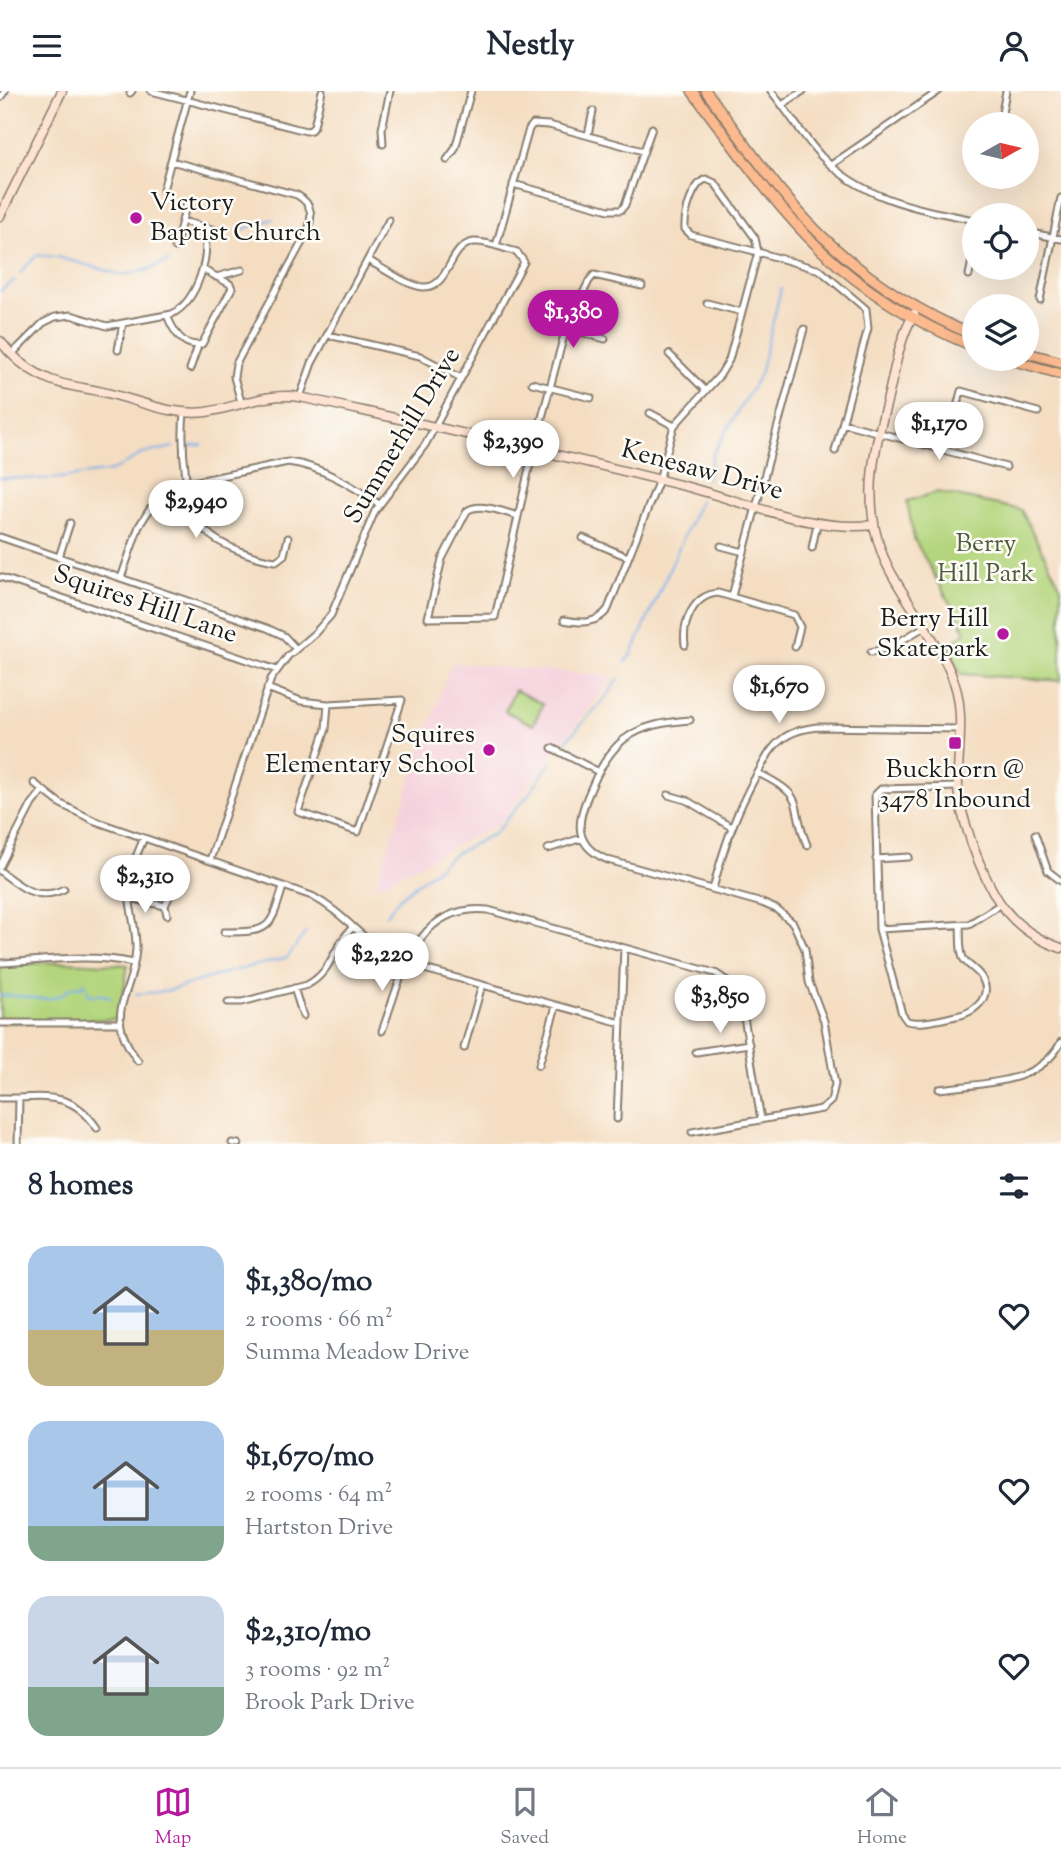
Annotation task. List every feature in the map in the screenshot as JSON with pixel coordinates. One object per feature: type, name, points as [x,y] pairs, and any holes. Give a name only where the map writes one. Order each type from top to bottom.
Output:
[{"type":"main road","points":[[692,91],[807,236],[844,270],[912,318],[962,341]]},
{"type":"main road","points":[[706,91],[778,186],[817,230],[865,274],[918,309],[962,330]]},
{"type":"main road","points":[[1039,356],[1061,362]]},
{"type":"main road","points":[[1039,367],[1061,373]]},
{"type":"street","points":[[0,98],[5,91]]},
{"type":"street","points":[[0,216],[62,91]]},
{"type":"street","points":[[151,91],[306,131],[314,126],[322,91]]},
{"type":"street","points":[[163,190],[190,91]]},
{"type":"street","points":[[383,144],[382,129],[390,91]]},
{"type":"street","points":[[447,160],[457,142],[471,91]]},
{"type":"street","points":[[771,91],[814,147],[854,183],[909,207],[962,218]]},
{"type":"street","points":[[782,105],[803,91]]},
{"type":"street","points":[[831,165],[939,91]]},
{"type":"street","points":[[1002,112],[1006,91]]},
{"type":"street","points":[[588,135],[593,111]]},
{"type":"street","points":[[369,260],[415,286],[427,287],[440,280],[453,257],[464,245],[479,242],[496,246],[529,129],[533,124],[549,125],[643,151]]},
{"type":"street","points":[[513,184],[609,210],[621,210],[652,128]]},
{"type":"street","points":[[171,161],[297,195],[309,206],[311,219],[307,233],[236,364],[234,377],[241,403]]},
{"type":"street","points":[[564,620],[592,622],[604,615],[659,480],[674,426],[720,375],[729,360],[758,252],[755,238],[715,183],[709,179],[700,181],[685,221],[685,229],[689,234],[758,252],[820,270],[866,309],[868,328],[835,451]]},
{"type":"street","points":[[1040,300],[1061,198]]},
{"type":"street","points":[[175,247],[186,206]]},
{"type":"street","points":[[182,221],[216,230]]},
{"type":"street","points":[[300,397],[306,375],[389,221]]},
{"type":"street","points":[[12,354],[43,324],[55,317],[71,315],[107,326],[167,315],[180,310],[187,303],[202,269],[206,243],[203,227]]},
{"type":"street","points":[[1039,234],[1061,239]]},
{"type":"street","name":"Summerhill Drive","points":[[210,860],[267,688],[277,670],[331,615],[379,504],[421,453],[524,264],[523,257],[517,252],[496,246]]},
{"type":"street","points":[[190,369],[198,346],[202,344],[231,291],[230,284],[202,269]]},
{"type":"street","points":[[216,277],[242,270]]},
{"type":"street","points":[[518,516],[480,507],[471,508],[467,512],[442,559],[428,618],[495,617],[533,451],[566,328],[594,275],[642,286]]},
{"type":"street","points":[[707,303],[742,312]]},
{"type":"street","points":[[918,309],[907,328],[878,433],[870,479],[874,526],[883,556],[892,574],[950,671],[957,695],[960,729],[958,787],[965,824],[987,884],[999,905],[1027,931],[1061,948]]},
{"type":"street","points":[[167,315],[172,330],[182,340],[198,346]]},
{"type":"street","points":[[118,350],[123,323]]},
{"type":"street","points":[[566,328],[605,339]]},
{"type":"street","points":[[732,596],[804,329]]},
{"type":"street","points":[[328,335],[420,356],[461,378]]},
{"type":"street","name":"Kenesaw Drive","points":[[0,341],[29,369],[63,385],[110,393],[154,407],[205,412],[269,396],[300,397],[659,480],[817,524],[851,528],[874,526]]},
{"type":"street","points":[[669,353],[705,390]]},
{"type":"street","points":[[532,383],[591,398]]},
{"type":"street","points":[[946,450],[961,391],[1038,412]]},
{"type":"street","points":[[184,412],[182,445],[188,483],[201,526],[220,542],[276,561],[284,555],[288,538]]},
{"type":"street","points":[[650,412],[674,426]]},
{"type":"street","points":[[843,423],[1006,467]]},
{"type":"street","points":[[121,578],[139,526],[150,509],[173,490],[188,483],[288,462],[304,465],[349,485],[379,504]]},
{"type":"street","points":[[59,557],[70,523]]},
{"type":"street","points":[[812,548],[817,524]]},
{"type":"street","points":[[0,537],[267,628],[284,636],[296,649]]},
{"type":"street","points":[[583,538],[628,557]]},
{"type":"street","points":[[721,546],[744,552]]},
{"type":"street","points":[[509,557],[518,560]]},
{"type":"street","name":"Squires Hill Lane","points":[[0,577],[277,670]]},
{"type":"street","points":[[685,645],[687,621],[700,599],[712,593],[732,596],[794,615],[800,627],[795,647]]},
{"type":"street","points":[[331,615],[338,620]]},
{"type":"street","points":[[871,652],[889,647],[924,627]]},
{"type":"street","points":[[267,688],[301,701],[328,704],[402,700],[358,832],[298,812],[326,729],[328,704]]},
{"type":"street","points":[[690,720],[653,725],[634,733],[614,750],[599,772],[582,810],[579,827],[582,838],[592,852],[608,860],[762,903],[776,909],[793,923],[803,940],[809,982],[824,1021],[835,1084],[831,1101],[814,1112],[692,1132]]},
{"type":"street","points":[[713,889],[731,827],[767,756],[778,742],[789,734],[807,728],[960,729]]},
{"type":"street","points":[[552,748],[599,772]]},
{"type":"street","points":[[758,773],[783,786],[793,796],[807,845]]},
{"type":"street","points":[[34,783],[82,816],[300,891],[323,902],[378,950],[406,964],[621,1023]]},
{"type":"street","points":[[958,787],[879,790],[874,800],[879,929],[902,1014],[907,1021],[914,1023],[969,1014],[982,1001],[984,983],[963,958],[960,925]]},
{"type":"street","points":[[43,790],[32,804],[0,869],[30,892],[50,894],[64,889]]},
{"type":"street","points":[[668,795],[686,800],[731,827]]},
{"type":"street","points":[[1035,834],[1048,871],[1061,881]]},
{"type":"street","points":[[138,1061],[126,1044],[120,1023],[121,1005],[134,963],[136,941],[130,898],[132,871],[144,838]]},
{"type":"street","points":[[548,849],[582,838]]},
{"type":"street","points":[[876,859],[909,857]]},
{"type":"street","points":[[224,932],[256,931],[265,927],[273,919],[284,887]]},
{"type":"street","points":[[167,915],[165,905],[169,897]]},
{"type":"street","points":[[130,898],[165,905]]},
{"type":"street","points":[[879,929],[960,925],[974,922],[999,905]]},
{"type":"street","points":[[382,1031],[406,964],[418,940],[429,927],[449,915],[468,909],[488,910],[715,973],[724,979],[740,997],[761,1121]]},
{"type":"street","points":[[228,1002],[242,1002],[307,985],[322,975],[342,939],[352,928]]},
{"type":"street","points":[[617,1119],[624,948]]},
{"type":"street","points":[[0,963],[76,957],[107,958],[134,963]]},
{"type":"street","points":[[464,1048],[482,985]]},
{"type":"street","points":[[294,988],[303,1016]]},
{"type":"street","points":[[539,1065],[556,1006]]},
{"type":"street","points":[[0,1023],[120,1023]]},
{"type":"street","points":[[939,1089],[1027,1075],[1045,1063],[1061,1042]]},
{"type":"street","points":[[696,1052],[749,1044]]},
{"type":"street","points":[[0,1098],[65,1099],[86,1112],[97,1128]]},
{"type":"street","points":[[18,1144],[19,1098]]},
{"type":"shaded area","name":"Squires Elementary School","points":[[451,663],[614,676],[498,824],[375,887]]},
{"type":"green space","name":"Berry Hill Park","points":[[938,492],[1021,510],[1061,587],[1061,681],[961,674],[948,646],[966,632],[914,539],[907,501]]},
{"type":"green space","points":[[515,690],[543,704],[533,725],[505,711]]},
{"type":"green space","points":[[65,962],[128,965],[119,1019],[0,1023],[0,965]]},
{"type":"waterway","points":[[240,230],[273,219]]},
{"type":"waterway","points":[[20,273],[37,255],[57,257],[123,275],[147,270],[169,261]]},
{"type":"waterway","points":[[0,291],[15,280]]},
{"type":"waterway","points":[[707,480],[713,454],[760,374],[781,289]]},
{"type":"waterway","points":[[190,446],[202,445]]},
{"type":"waterway","points":[[0,478],[52,479],[112,471],[142,454],[173,447]]},
{"type":"waterway","points":[[625,662],[632,654],[700,500]]},
{"type":"waterway","points":[[566,741],[608,695],[619,678]]},
{"type":"waterway","points":[[386,915],[400,897],[455,854],[495,833],[529,794],[551,762]]},
{"type":"waterway","points":[[136,994],[167,991],[228,972],[287,958],[306,932]]},
{"type":"waterway","points":[[0,996],[55,998],[71,987],[81,987],[85,983],[89,995],[105,995],[111,998]]},
{"type":"place","name":"Victory Baptist Church","points":[[136,218]]},
{"type":"place","name":"Berry Hill Skatepark","points":[[1003,634]]},
{"type":"place","name":"Buckhorn @ 3478 Inbound","points":[[955,743]]},
{"type":"place","name":"Squires Elementary School","points":[[489,750]]}]
